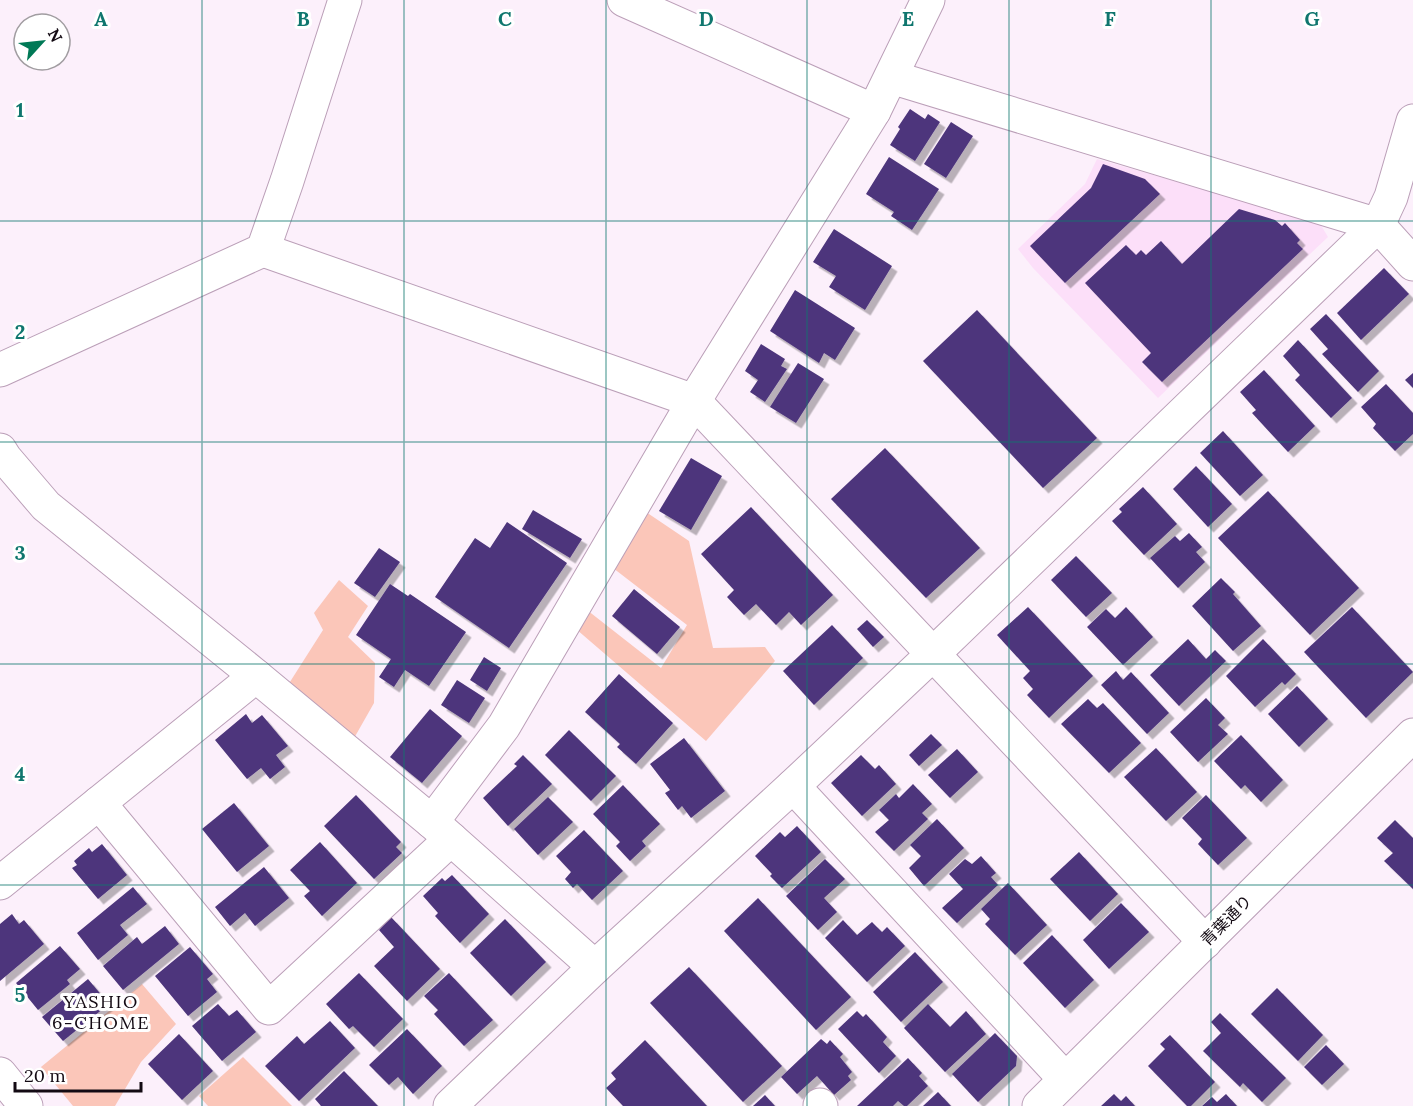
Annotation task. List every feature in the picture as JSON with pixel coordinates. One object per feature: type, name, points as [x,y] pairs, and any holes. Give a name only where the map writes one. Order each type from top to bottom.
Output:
[{"type":"street","points":[[263,250],[345,0]]},
{"type":"street","points":[[624,0],[874,111]]},
{"type":"street","points":[[99,803],[269,1008],[441,830],[694,401],[874,111],[928,0]]},
{"type":"street","points":[[891,77],[1378,225],[1413,264]]},
{"type":"street","points":[[450,1106],[595,967],[933,654],[1378,225],[1391,197],[1413,121]]},
{"type":"street","points":[[0,370],[263,250],[694,401],[1205,942]]},
{"type":"street","points":[[0,450],[46,506],[441,830],[595,967]]},
{"type":"street","points":[[0,883],[256,676]]},
{"type":"street","name":"青葉通り","points":[[1039,1106],[1413,735]]},
{"type":"street","points":[[793,786],[1065,1079]]},
{"type":"street","points":[[0,1074],[26,1106]]},
{"type":"shaded area","points":[[1097,159],[1319,222],[1328,237],[1158,398],[1033,268],[1018,249],[1085,184]]},
{"type":"shaded area","points":[[646,512],[689,541],[713,648],[765,647],[775,661],[706,741],[576,629],[587,610],[661,668],[687,625],[613,568]]},
{"type":"shaded area","points":[[339,580],[368,606],[348,637],[375,663],[374,703],[353,740],[288,685],[323,630],[314,613]]},
{"type":"shaded area","points":[[142,984],[176,1024],[141,1062],[115,1106],[73,1106],[41,1067]]},
{"type":"shaded area","points":[[243,1057],[292,1106],[208,1106],[199,1096]]},
{"type":"building","points":[[910,109],[925,119],[928,114],[940,122],[915,161],[890,145]]},
{"type":"building","points":[[951,122],[973,136],[946,178],[924,164]]},
{"type":"building","points":[[889,157],[939,189],[912,230],[891,216],[894,212],[866,194]]},
{"type":"building","points":[[1103,164],[1145,179],[1160,194],[1065,283],[1030,246],[1091,188]]},
{"type":"building","points":[[1239,209],[1275,220],[1282,226],[1285,223],[1300,240],[1297,243],[1303,249],[1162,382],[1142,362],[1151,353],[1085,283],[1126,245],[1136,255],[1141,250],[1146,255],[1161,241],[1182,264]]},
{"type":"building","points":[[834,229],[892,266],[865,310],[829,287],[836,276],[813,262]]},
{"type":"building","points":[[1384,268],[1409,294],[1361,340],[1337,313]]},
{"type":"building","points":[[795,290],[855,328],[835,360],[824,353],[819,363],[770,331]]},
{"type":"building","points":[[977,310],[1097,438],[1043,488],[923,361]]},
{"type":"building","points":[[1326,314],[1379,371],[1358,392],[1322,354],[1328,349],[1310,329]]},
{"type":"building","points":[[1298,340],[1352,398],[1331,418],[1295,380],[1300,375],[1283,356]]},
{"type":"building","points":[[761,344],[785,359],[781,366],[787,369],[765,402],[750,392],[758,380],[745,371]]},
{"type":"building","points":[[798,363],[824,379],[796,423],[770,407]]},
{"type":"building","points":[[1264,370],[1315,426],[1288,452],[1252,413],[1256,410],[1240,392]]},
{"type":"building","points":[[1413,373],[1413,388],[1405,380]]},
{"type":"building","points":[[1386,384],[1413,413],[1413,434],[1395,451],[1373,428],[1376,424],[1361,407]]},
{"type":"building","points":[[1223,431],[1263,475],[1240,496],[1200,453]]},
{"type":"building","points":[[885,448],[980,548],[926,598],[831,499]]},
{"type":"building","points":[[691,458],[722,476],[691,530],[659,511]]},
{"type":"building","points":[[1196,466],[1232,504],[1208,527],[1173,489]]},
{"type":"building","points":[[1143,487],[1177,524],[1144,555],[1112,521],[1122,512],[1119,509]]},
{"type":"building","points":[[1268,491],[1359,588],[1310,635],[1218,538]]},
{"type":"building","points":[[751,507],[833,595],[801,625],[789,612],[776,625],[756,604],[744,615],[727,597],[734,590],[701,554]]},
{"type":"building","points":[[533,510],[582,539],[570,558],[522,529]]},
{"type":"building","points":[[507,522],[567,563],[509,648],[435,597],[475,538],[490,548]]},
{"type":"building","points":[[1189,533],[1202,547],[1196,552],[1205,562],[1178,588],[1150,558],[1175,536],[1180,541]]},
{"type":"building","points":[[379,548],[400,562],[375,597],[354,583]]},
{"type":"building","points":[[1076,556],[1112,593],[1086,617],[1051,580]]},
{"type":"building","points":[[1221,578],[1261,626],[1233,651],[1192,606]]},
{"type":"building","points":[[390,584],[408,596],[410,594],[466,632],[429,686],[405,670],[394,687],[379,677],[391,659],[356,635]]},
{"type":"building","points":[[634,589],[680,627],[657,654],[612,616]]},
{"type":"building","points":[[1028,607],[1093,676],[1049,718],[1027,695],[1033,689],[1023,678],[1030,671],[997,635]]},
{"type":"building","points":[[1126,607],[1153,637],[1123,665],[1087,627],[1106,609],[1115,618]]},
{"type":"building","points":[[1352,607],[1413,672],[1366,718],[1304,652]]},
{"type":"building","points":[[867,620],[884,637],[873,647],[857,629]]},
{"type":"building","points":[[832,625],[863,658],[814,705],[783,671]]},
{"type":"building","points":[[1188,639],[1206,659],[1215,650],[1226,661],[1179,706],[1150,675]]},
{"type":"building","points":[[1263,639],[1296,674],[1285,685],[1282,682],[1255,707],[1226,676]]},
{"type":"building","points":[[484,657],[501,668],[487,691],[470,680]]},
{"type":"building","points":[[1116,671],[1123,680],[1131,672],[1169,713],[1147,734],[1101,685]]},
{"type":"building","points":[[619,674],[673,723],[636,764],[617,747],[620,744],[585,712]]},
{"type":"building","points":[[457,680],[485,698],[469,723],[441,705]]},
{"type":"building","points":[[1297,686],[1328,719],[1299,747],[1268,714]]},
{"type":"building","points":[[1206,698],[1225,718],[1218,725],[1228,734],[1198,762],[1170,732]]},
{"type":"building","points":[[1088,699],[1097,708],[1103,703],[1141,743],[1109,773],[1061,724]]},
{"type":"building","points":[[430,709],[462,736],[422,783],[390,757]]},
{"type":"building","points":[[246,714],[252,723],[262,715],[288,746],[276,755],[285,767],[270,779],[261,768],[247,779],[215,740]]},
{"type":"building","points":[[569,730],[616,776],[591,801],[545,755]]},
{"type":"building","points":[[931,734],[942,745],[919,766],[909,755]]},
{"type":"building","points":[[1241,735],[1283,780],[1261,802],[1245,785],[1241,789],[1214,761]]},
{"type":"building","points":[[684,738],[725,791],[691,818],[682,806],[678,810],[665,793],[670,790],[650,764]]},
{"type":"building","points":[[1156,748],[1197,792],[1166,821],[1124,777]]},
{"type":"building","points":[[957,749],[978,772],[950,798],[928,775]]},
{"type":"building","points":[[523,755],[552,784],[508,826],[483,798],[517,766],[514,764]]},
{"type":"building","points":[[861,755],[875,769],[879,765],[896,784],[862,816],[831,783]]},
{"type":"building","points":[[913,784],[932,804],[922,813],[928,819],[894,851],[875,832],[889,820],[879,810],[896,794],[899,798]]},
{"type":"building","points":[[623,785],[660,824],[642,841],[646,846],[630,861],[616,846],[620,842],[593,814]]},
{"type":"building","points":[[356,795],[401,842],[396,847],[402,853],[374,879],[324,826]]},
{"type":"building","points":[[1206,795],[1247,838],[1218,865],[1198,844],[1202,839],[1182,818]]},
{"type":"building","points":[[548,797],[573,822],[538,855],[514,829]]},
{"type":"building","points":[[234,803],[269,846],[237,872],[202,829]]},
{"type":"building","points":[[937,819],[964,848],[924,886],[909,868],[921,856],[910,845]]},
{"type":"building","points":[[1395,820],[1413,838],[1413,889],[1384,861],[1393,853],[1377,838]]},
{"type":"building","points":[[797,826],[821,852],[782,888],[755,856],[780,832],[785,837]]},
{"type":"building","points":[[584,830],[623,871],[592,900],[577,884],[573,888],[565,879],[571,872],[556,856]]},
{"type":"building","points":[[320,842],[357,883],[322,916],[304,896],[310,891],[290,870]]},
{"type":"building","points":[[102,844],[127,875],[98,899],[72,868],[77,865],[74,861],[89,848],[92,852]]},
{"type":"building","points":[[1079,852],[1118,894],[1090,921],[1050,879]]},
{"type":"building","points":[[981,856],[996,873],[991,877],[998,885],[957,923],[942,908],[963,889],[949,874],[965,859],[972,864]]},
{"type":"building","points":[[825,859],[845,879],[824,898],[837,912],[818,930],[786,896]]},
{"type":"building","points":[[264,867],[289,898],[255,926],[245,913],[230,926],[215,907]]},
{"type":"building","points":[[452,875],[489,914],[460,943],[435,916],[438,913],[423,896],[442,878],[445,881]]},
{"type":"building","points":[[1008,883],[1047,925],[1015,955],[985,924],[990,919],[981,909]]},
{"type":"building","points":[[133,887],[147,904],[120,925],[128,935],[98,960],[77,933]]},
{"type":"building","points":[[758,898],[851,997],[816,1030],[724,931]]},
{"type":"building","points":[[1121,903],[1149,932],[1109,969],[1083,940]]},
{"type":"building","points":[[12,914],[19,924],[24,920],[44,944],[0,981],[0,924]]},
{"type":"building","points":[[391,917],[440,969],[407,1001],[374,966],[394,947],[379,930]]},
{"type":"building","points":[[505,919],[546,962],[511,996],[470,953]]},
{"type":"building","points":[[843,920],[857,935],[872,922],[882,932],[887,927],[905,946],[867,982],[825,938]]},
{"type":"building","points":[[165,926],[179,944],[123,990],[103,966],[137,937],[142,944]]},
{"type":"building","points":[[1052,935],[1094,980],[1065,1008],[1023,963]]},
{"type":"building","points":[[60,946],[80,969],[67,980],[70,984],[38,1010],[16,983]]},
{"type":"building","points":[[190,947],[213,974],[207,979],[217,992],[188,1016],[155,976]]},
{"type":"building","points":[[915,952],[943,982],[901,1022],[873,992]]},
{"type":"building","points":[[689,967],[782,1066],[743,1102],[650,1003]]},
{"type":"building","points":[[359,973],[403,1019],[374,1047],[353,1026],[349,1029],[326,1004]]},
{"type":"building","points":[[449,973],[493,1020],[464,1046],[434,1014],[438,1010],[424,996]]},
{"type":"building","points":[[88,979],[109,1004],[63,1041],[42,1017]]},
{"type":"building","points":[[1277,988],[1323,1035],[1298,1061],[1251,1014]]},
{"type":"building","points":[[218,1004],[229,1016],[237,1010],[256,1032],[222,1061],[192,1026]]},
{"type":"building","points":[[928,1004],[950,1027],[966,1011],[986,1034],[945,1072],[904,1028]]},
{"type":"building","points":[[857,1011],[863,1017],[866,1014],[887,1037],[883,1042],[896,1056],[879,1073],[838,1029]]},
{"type":"building","points":[[1220,1013],[1286,1078],[1262,1102],[1243,1083],[1240,1087],[1203,1051],[1221,1033],[1211,1022]]},
{"type":"building","points":[[330,1021],[355,1048],[299,1101],[265,1066],[297,1036],[304,1044]]},
{"type":"building","points":[[407,1029],[442,1066],[413,1094],[398,1077],[389,1085],[369,1065]]},
{"type":"building","points":[[995,1033],[1017,1056],[1016,1066],[978,1102],[952,1074]]},
{"type":"building","points":[[179,1034],[213,1071],[182,1100],[148,1064]]},
{"type":"building","points":[[1170,1035],[1215,1082],[1191,1106],[1187,1106],[1148,1066],[1165,1049],[1160,1044]]},
{"type":"building","points":[[821,1039],[827,1044],[830,1040],[843,1054],[840,1057],[852,1072],[848,1076],[851,1080],[834,1095],[817,1076],[797,1094],[781,1077]]},
{"type":"building","points":[[645,1040],[707,1106],[623,1106],[606,1088],[616,1079],[611,1073]]},
{"type":"building","points":[[1326,1045],[1344,1064],[1322,1085],[1304,1067]]},
{"type":"building","points":[[908,1058],[922,1073],[919,1076],[928,1086],[907,1106],[898,1101],[893,1106],[857,1106]]},
{"type":"building","points":[[344,1071],[378,1106],[321,1106],[315,1099]]},
{"type":"building","points":[[938,1092],[951,1106],[923,1106]]},
{"type":"building","points":[[1114,1094],[1121,1101],[1126,1096],[1135,1106],[1101,1106]]},
{"type":"building","points":[[1226,1094],[1237,1106],[1202,1106],[1212,1097],[1217,1102]]},
{"type":"building","points":[[765,1095],[775,1106],[753,1106]]},
{"type":"district","name":"YASHIO 6-CHOME","points":[[101,1012]]}]
